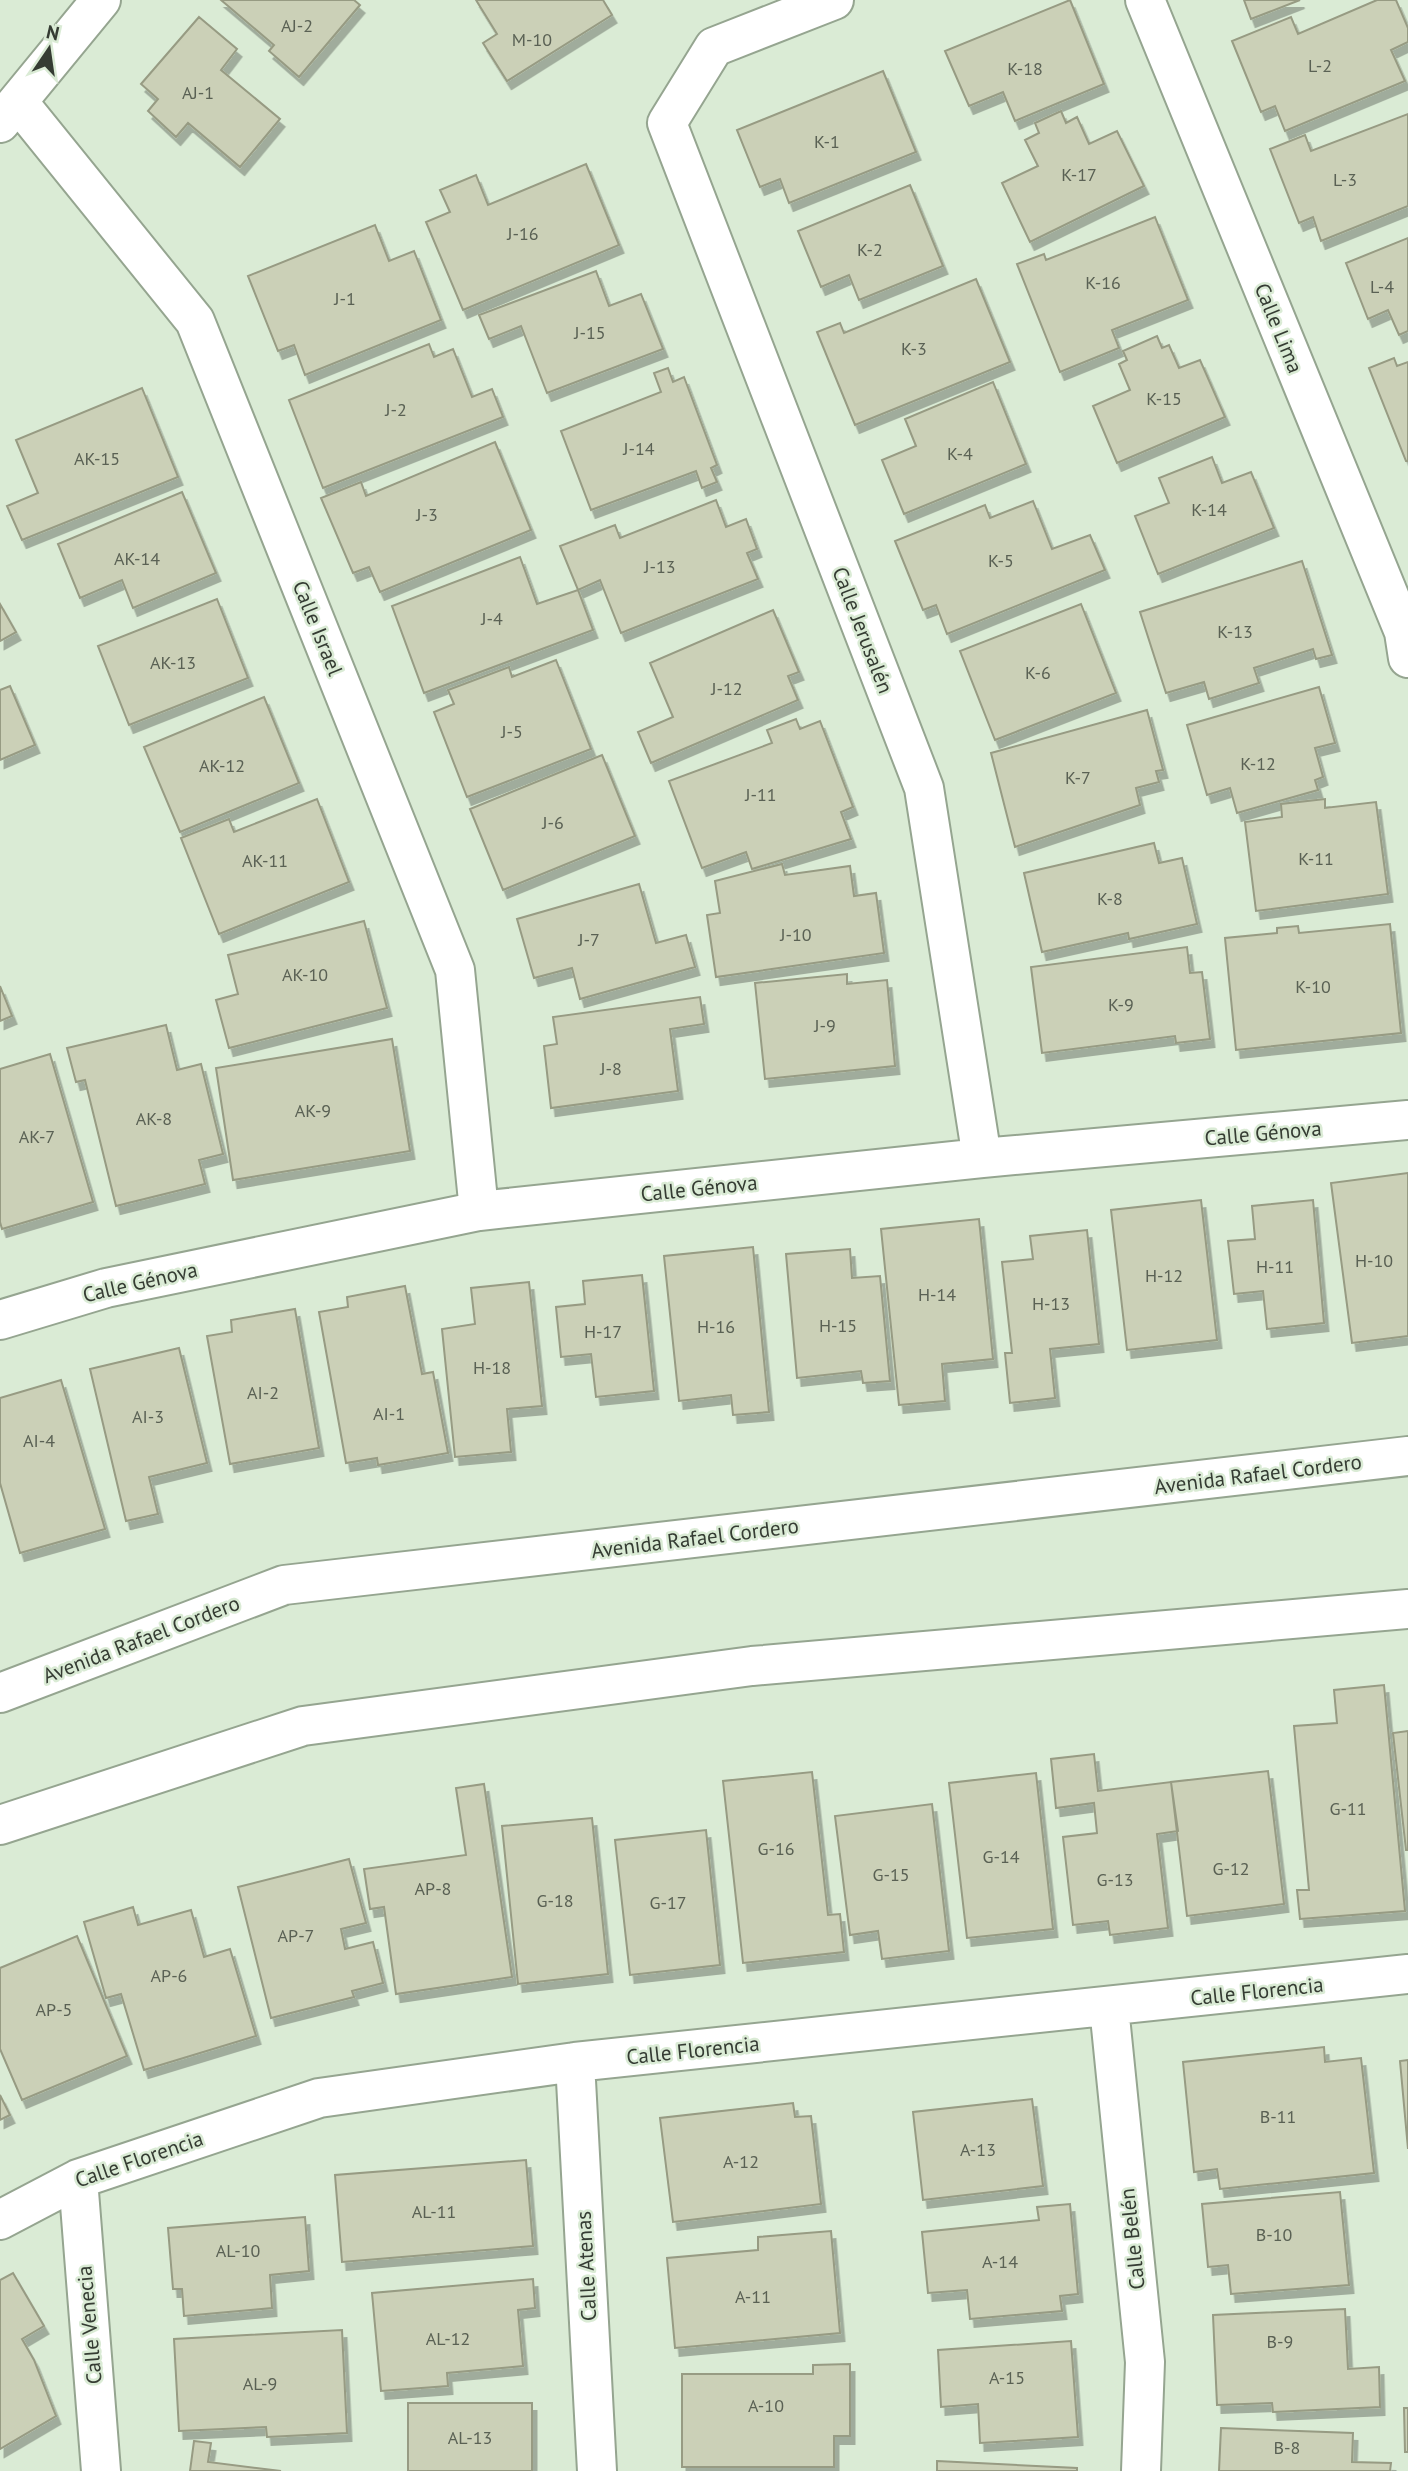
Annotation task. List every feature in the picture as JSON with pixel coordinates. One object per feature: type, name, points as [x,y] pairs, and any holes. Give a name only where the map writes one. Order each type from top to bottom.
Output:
[{"type":"street","points":[[9,113],[101,0]]},
{"type":"street","name":"Calle Jerusalén","points":[[834,0],[714,47],[667,123],[924,789],[982,1158]]},
{"type":"street","name":"Calle Lima","points":[[1145,0],[1404,632],[1408,658]]},
{"type":"street","name":"Calle Israel","points":[[9,113],[195,321],[455,971],[480,1211]]},
{"type":"street","name":"Calle Génova","points":[[0,1320],[106,1288],[480,1211],[982,1158],[1408,1120]]},
{"type":"street","name":"Avenida Rafael Cordero","points":[[0,1693],[284,1585],[1408,1456]]},
{"type":"street","points":[[0,1825],[303,1726],[752,1666],[1408,1609]]},
{"type":"street","name":"Calle Florencia","points":[[0,2220],[78,2179],[319,2098],[575,2062],[1408,1974]]},
{"type":"street","name":"Calle Belén","points":[[1109,2007],[1145,2362],[1141,2471]]},
{"type":"street","name":"Calle Atenas","points":[[575,2062],[597,2471]]},
{"type":"street","name":"Calle Venecia","points":[[78,2179],[101,2471]]},
{"type":"building","points":[[221,0],[354,0],[360,5],[299,77],[269,51],[274,45]]},
{"type":"building","points":[[476,0],[603,0],[612,15],[507,81],[483,43],[497,34]]},
{"type":"building","points":[[1070,0],[1104,84],[1015,121],[1003,92],[969,106],[945,51]]},
{"type":"building","points":[[1244,0],[1300,0],[1251,19]]},
{"type":"building","points":[[1377,0],[1396,0],[1408,28],[1408,42],[1391,50],[1405,81],[1285,131],[1275,106],[1261,112],[1232,41],[1291,17],[1298,34]]},
{"type":"building","points":[[199,17],[237,49],[221,70],[280,119],[240,167],[188,123],[176,137],[148,111],[158,99],[141,84]]},
{"type":"building","points":[[883,71],[916,152],[789,203],[780,179],[760,187],[737,130]]},
{"type":"building","points":[[1061,111],[1066,123],[1077,117],[1089,144],[1117,131],[1144,186],[1030,242],[1002,183],[1038,166],[1025,140],[1039,133],[1035,123]]},
{"type":"building","points":[[1408,114],[1408,206],[1321,241],[1313,217],[1299,223],[1270,149],[1305,135],[1311,151]]},
{"type":"building","points":[[586,164],[619,245],[463,310],[426,222],[450,212],[440,190],[476,175],[488,205]]},
{"type":"building","points":[[910,185],[943,266],[859,300],[849,275],[821,287],[798,231]]},
{"type":"building","points":[[1155,217],[1188,300],[1112,330],[1119,348],[1060,372],[1017,264],[1044,254],[1046,260]]},
{"type":"building","points":[[375,225],[389,261],[414,251],[441,320],[305,375],[294,345],[278,351],[248,276]]},
{"type":"building","points":[[1408,238],[1408,331],[1399,335],[1388,310],[1368,319],[1346,263]]},
{"type":"building","points":[[596,271],[609,306],[641,294],[663,349],[547,393],[521,326],[489,339],[479,315]]},
{"type":"building","points":[[976,279],[1010,362],[855,425],[817,332],[840,323],[844,333]]},
{"type":"building","points":[[1157,336],[1162,348],[1169,345],[1179,368],[1200,360],[1225,417],[1117,463],[1093,406],[1130,390],[1119,364],[1127,360],[1123,351]]},
{"type":"building","points":[[429,344],[434,357],[453,349],[472,397],[492,389],[503,417],[323,488],[289,400]]},
{"type":"building","points":[[1394,358],[1397,366],[1408,362],[1408,461],[1369,368]]},
{"type":"building","points":[[668,368],[673,382],[684,377],[717,465],[711,468],[717,482],[702,488],[696,471],[591,510],[561,431],[661,392],[654,373]]},
{"type":"building","points":[[993,382],[1026,464],[904,514],[882,460],[916,446],[905,419]]},
{"type":"building","points":[[142,388],[178,477],[22,540],[7,506],[38,493],[16,440]]},
{"type":"building","points":[[495,442],[531,530],[380,592],[369,567],[353,573],[321,498],[361,482],[366,496]]},
{"type":"building","points":[[1212,457],[1222,483],[1251,472],[1274,528],[1158,574],[1135,516],[1169,503],[1159,478]]},
{"type":"building","points":[[182,492],[216,573],[133,608],[122,580],[80,598],[58,544]]},
{"type":"building","points":[[716,500],[726,527],[746,519],[757,549],[747,553],[758,579],[621,633],[600,580],[578,590],[560,546],[615,525],[620,538]]},
{"type":"building","points":[[1033,501],[1052,549],[1090,535],[1105,570],[947,634],[936,605],[923,610],[895,541],[985,505],[990,518]]},
{"type":"building","points":[[520,557],[537,604],[578,590],[593,630],[424,693],[392,606]]},
{"type":"building","points":[[1302,561],[1332,655],[1316,659],[1313,649],[1254,668],[1259,683],[1209,699],[1204,682],[1166,693],[1140,612]]},
{"type":"building","points":[[217,599],[248,678],[129,725],[98,646]]},
{"type":"building","points":[[0,604],[16,632],[0,641]]},
{"type":"building","points":[[1081,604],[1116,693],[995,740],[960,651]]},
{"type":"building","points":[[773,610],[799,672],[788,676],[798,700],[651,763],[638,732],[673,717],[650,663]]},
{"type":"building","points":[[556,660],[591,749],[467,797],[434,712],[454,704],[448,690],[509,667],[512,677]]},
{"type":"building","points":[[10,686],[35,745],[0,760],[0,690]]},
{"type":"building","points":[[1319,687],[1335,743],[1315,748],[1323,777],[1315,780],[1318,790],[1237,813],[1230,788],[1207,795],[1187,725]]},
{"type":"building","points":[[264,697],[299,783],[180,832],[144,747]]},
{"type":"building","points":[[1147,710],[1163,770],[1156,771],[1159,782],[1136,788],[1140,805],[1015,847],[991,753]]},
{"type":"building","points":[[796,719],[800,729],[820,721],[853,807],[841,812],[851,839],[752,869],[746,852],[702,868],[669,781],[772,743],[767,730]]},
{"type":"building","points":[[602,755],[635,836],[503,890],[470,809]]},
{"type":"building","points":[[317,799],[349,882],[219,934],[181,838],[229,819],[234,832]]},
{"type":"building","points":[[1325,799],[1325,808],[1376,802],[1388,894],[1256,911],[1245,822],[1282,817],[1281,804]]},
{"type":"building","points":[[1154,843],[1159,863],[1182,858],[1197,924],[1129,939],[1128,933],[1042,952],[1024,873]]},
{"type":"building","points":[[782,864],[785,875],[850,866],[854,896],[876,893],[884,953],[716,977],[707,915],[720,913],[715,881]]},
{"type":"building","points":[[639,884],[656,943],[686,935],[695,967],[580,999],[572,968],[534,978],[517,919]]},
{"type":"building","points":[[364,921],[387,1008],[229,1048],[216,1000],[238,994],[228,955]]},
{"type":"building","points":[[1390,924],[1401,1033],[1236,1050],[1225,938],[1277,933],[1277,928],[1298,926],[1299,933]]},
{"type":"building","points":[[1187,947],[1190,973],[1202,972],[1210,1039],[1176,1043],[1175,1036],[1042,1053],[1031,967]]},
{"type":"building","points":[[847,974],[847,984],[887,980],[895,1066],[765,1079],[755,983]]},
{"type":"building","points":[[0,986],[12,1016],[0,1021]]},
{"type":"building","points":[[700,997],[704,1024],[670,1029],[678,1091],[551,1108],[544,1046],[557,1044],[553,1017]]},
{"type":"building","points":[[166,1025],[177,1070],[201,1064],[223,1154],[199,1160],[205,1184],[116,1206],[85,1080],[76,1082],[67,1048]]},
{"type":"building","points":[[392,1039],[410,1151],[233,1180],[216,1068]]},
{"type":"building","points":[[50,1054],[93,1202],[2,1229],[0,1069]]},
{"type":"building","points":[[1408,1173],[1408,1336],[1352,1343],[1331,1183]]},
{"type":"building","points":[[1201,1200],[1217,1340],[1127,1350],[1111,1210]]},
{"type":"building","points":[[1313,1200],[1324,1323],[1267,1329],[1263,1291],[1234,1294],[1228,1241],[1255,1239],[1252,1206]]},
{"type":"building","points":[[979,1219],[993,1359],[942,1364],[945,1401],[899,1405],[881,1229]]},
{"type":"building","points":[[1087,1230],[1099,1344],[1050,1349],[1055,1398],[1010,1403],[1005,1353],[1012,1353],[1002,1262],[1033,1259],[1030,1236]]},
{"type":"building","points":[[753,1247],[769,1412],[733,1415],[731,1395],[679,1401],[664,1256]]},
{"type":"building","points":[[850,1249],[852,1278],[880,1276],[890,1381],[863,1383],[861,1371],[797,1378],[786,1254]]},
{"type":"building","points":[[642,1275],[654,1391],[596,1397],[591,1354],[561,1357],[556,1307],[585,1304],[583,1281]]},
{"type":"building","points":[[529,1282],[542,1406],[507,1409],[511,1452],[455,1457],[442,1329],[475,1324],[471,1288]]},
{"type":"building","points":[[405,1286],[422,1374],[433,1372],[448,1453],[378,1465],[377,1458],[346,1463],[319,1312],[348,1307],[347,1297]]},
{"type":"building","points":[[295,1309],[319,1448],[230,1464],[207,1336],[232,1332],[231,1320]]},
{"type":"building","points":[[179,1348],[207,1463],[149,1477],[158,1514],[126,1521],[90,1369]]},
{"type":"building","points":[[61,1380],[105,1529],[20,1553],[0,1483],[0,1398]]},
{"type":"building","points":[[1384,1685],[1405,1911],[1300,1919],[1297,1890],[1309,1890],[1294,1726],[1337,1723],[1334,1690]]},
{"type":"building","points":[[1408,1731],[1408,1850],[1406,1850],[1393,1733]]},
{"type":"building","points":[[1094,1754],[1098,1791],[1171,1782],[1178,1831],[1157,1834],[1168,1928],[1110,1935],[1108,1921],[1073,1925],[1063,1837],[1097,1833],[1094,1803],[1056,1808],[1051,1759]]},
{"type":"building","points":[[1268,1771],[1284,1904],[1187,1916],[1171,1782]]},
{"type":"building","points":[[812,1772],[828,1915],[840,1914],[844,1952],[743,1963],[723,1781]]},
{"type":"building","points":[[1036,1773],[1053,1929],[967,1938],[949,1783]]},
{"type":"building","points":[[484,1784],[512,1977],[396,1994],[384,1907],[370,1909],[364,1869],[466,1855],[456,1788]]},
{"type":"building","points":[[932,1804],[949,1951],[882,1959],[878,1931],[850,1935],[835,1816]]},
{"type":"building","points":[[592,1818],[608,1974],[518,1984],[502,1826]]},
{"type":"building","points":[[706,1830],[720,1965],[630,1975],[615,1840]]},
{"type":"building","points":[[349,1859],[366,1923],[341,1929],[345,1949],[373,1942],[383,1983],[352,1991],[354,1997],[271,2018],[238,1887]]},
{"type":"building","points":[[133,1907],[138,1925],[191,1910],[204,1957],[230,1949],[256,2036],[144,2070],[121,1994],[106,1998],[84,1922]]},
{"type":"building","points":[[77,1936],[127,2056],[22,2100],[0,2049],[0,1968]]},
{"type":"building","points":[[1324,2047],[1325,2062],[1361,2058],[1374,2173],[1220,2189],[1217,2169],[1194,2172],[1183,2062]]},
{"type":"building","points":[[1408,2060],[1408,2149],[1400,2061]]},
{"type":"building","points":[[0,2095],[10,2115],[0,2120]]},
{"type":"building","points":[[1032,2099],[1043,2186],[923,2200],[913,2112]]},
{"type":"building","points":[[793,2103],[795,2117],[811,2116],[821,2204],[673,2222],[660,2118]]},
{"type":"building","points":[[526,2160],[533,2246],[342,2262],[335,2175]]},
{"type":"building","points":[[1340,2192],[1349,2285],[1231,2294],[1228,2265],[1208,2267],[1202,2204]]},
{"type":"building","points":[[1070,2204],[1078,2294],[1060,2296],[1062,2311],[970,2319],[967,2290],[928,2293],[922,2232],[1039,2220],[1037,2207]]},
{"type":"building","points":[[305,2217],[309,2271],[270,2275],[272,2308],[184,2316],[182,2289],[173,2289],[168,2228]]},
{"type":"building","points":[[831,2231],[840,2333],[675,2348],[667,2258],[758,2250],[758,2237]]},
{"type":"building","points":[[13,2273],[44,2326],[22,2339],[34,2360],[56,2416],[0,2449],[0,2280]]},
{"type":"building","points":[[533,2279],[535,2308],[518,2310],[523,2366],[447,2373],[448,2386],[381,2391],[372,2293]]},
{"type":"building","points":[[1345,2309],[1348,2369],[1379,2367],[1380,2407],[1273,2412],[1272,2403],[1217,2405],[1213,2315]]},
{"type":"building","points":[[342,2330],[347,2433],[267,2437],[266,2427],[179,2431],[174,2339]]},
{"type":"building","points":[[1071,2341],[1078,2437],[980,2443],[978,2404],[941,2407],[938,2350]]},
{"type":"building","points":[[850,2364],[850,2436],[834,2436],[834,2467],[682,2467],[682,2374],[813,2374],[813,2365]]},
{"type":"building","points":[[408,2403],[532,2403],[532,2471],[408,2471]]},
{"type":"building","points":[[1404,2408],[1408,2408],[1408,2452],[1405,2452]]},
{"type":"building","points":[[1221,2428],[1353,2433],[1352,2462],[1391,2463],[1390,2471],[1219,2471]]},
{"type":"building","points":[[194,2441],[211,2443],[208,2462],[281,2471],[190,2471]]},
{"type":"building","points":[[937,2461],[1077,2468],[1077,2471],[937,2471]]}]
